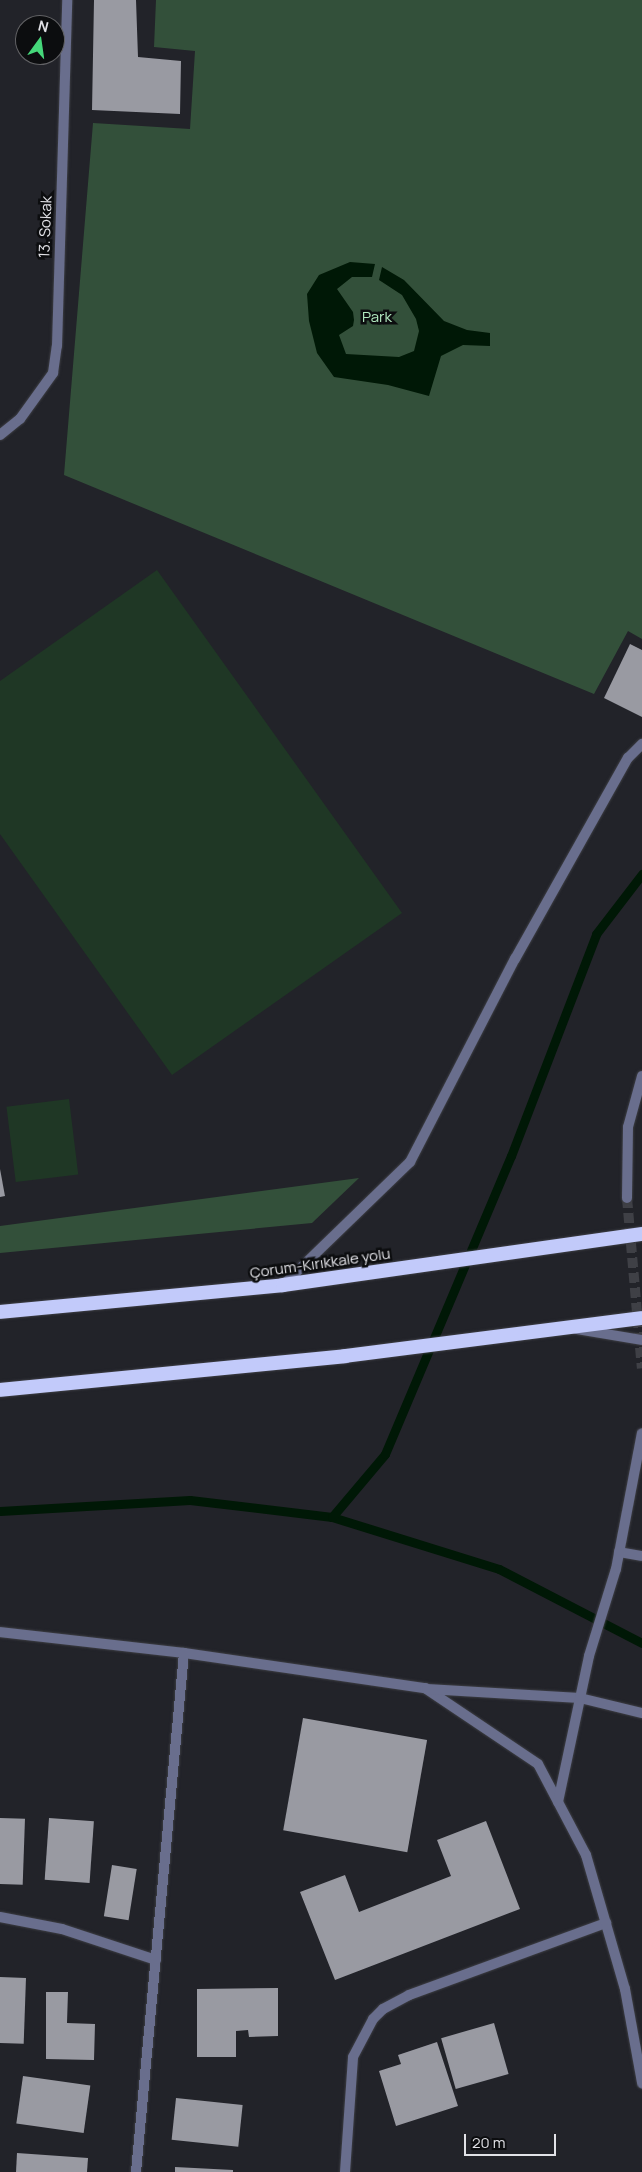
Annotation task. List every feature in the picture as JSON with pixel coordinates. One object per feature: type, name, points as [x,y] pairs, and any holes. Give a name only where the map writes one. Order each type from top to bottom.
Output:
[{"type":"highway","name":"Çorum-Kırıkkale yolu","points":[[0,1312],[283,1285],[642,1234]]},
{"type":"highway","points":[[0,1390],[345,1356],[530,1334],[642,1318]]},
{"type":"street","name":"13. Sokak","points":[[0,435],[20,419],[53,373],[58,336],[67,0]]},
{"type":"street","points":[[283,1285],[410,1162],[515,959],[628,758],[642,744]]},
{"type":"street","points":[[627,1198],[628,1128],[642,1076]]},
{"type":"street","points":[[570,1328],[642,1340]]},
{"type":"street","points":[[558,1802],[589,1656],[616,1569],[642,1433]]},
{"type":"street","points":[[619,1552],[642,1556]]},
{"type":"street","points":[[0,1632],[184,1653],[425,1688],[580,1698],[642,1712]]},
{"type":"street","points":[[136,2172],[184,1653]]},
{"type":"street","points":[[425,1688],[538,1764],[586,1854],[625,1989],[642,2082]]},
{"type":"street","points":[[0,1917],[62,1929],[156,1960]]},
{"type":"street","points":[[345,2172],[353,2057],[373,2019],[383,2009],[409,1995],[606,1923]]},
{"type":"shaded area","points":[[350,262],[375,264],[372,277],[352,277],[337,289],[353,312],[353,326],[339,335],[346,354],[399,357],[414,351],[419,331],[416,319],[402,295],[379,280],[382,267],[404,280],[444,321],[467,330],[490,333],[490,346],[463,345],[441,356],[429,396],[388,385],[334,377],[317,353],[309,321],[307,294],[319,275]]},
{"type":"shaded area","points":[[157,570],[402,913],[172,1075],[0,834],[0,681]]},
{"type":"shaded area","points":[[69,1099],[78,1174],[16,1182],[6,1107]]},
{"type":"green space","name":"Park","points":[[156,0],[642,0],[642,639],[628,631],[594,694],[64,475],[93,123],[190,129],[195,51],[154,47]]},
{"type":"green space","points":[[359,1178],[312,1223],[0,1253],[0,1226]]},
{"type":"building","points":[[94,0],[136,0],[138,57],[181,61],[180,114],[92,110]]},
{"type":"building","points":[[630,644],[642,650],[642,717],[604,698]]},
{"type":"building","points":[[0,1169],[5,1196],[0,1197]]},
{"type":"building","points":[[303,1718],[427,1740],[407,1852],[283,1830]]},
{"type":"building","points":[[0,1818],[25,1819],[23,1885],[0,1884]]},
{"type":"building","points":[[49,1818],[94,1821],[90,1883],[45,1880]]},
{"type":"building","points":[[486,1821],[520,1909],[335,1980],[300,1892],[345,1875],[359,1912],[451,1876],[437,1840]]},
{"type":"building","points":[[112,1865],[137,1869],[129,1920],[104,1916]]},
{"type":"building","points":[[0,1977],[26,1978],[24,2044],[0,2043]]},
{"type":"building","points":[[278,1988],[278,2036],[249,2037],[248,2030],[236,2031],[236,2057],[197,2057],[197,1989]]},
{"type":"building","points":[[46,1992],[68,1992],[67,2023],[95,2024],[94,2060],[46,2059]]},
{"type":"building","points":[[494,2023],[509,2074],[456,2089],[441,2038]]},
{"type":"building","points":[[437,2042],[458,2106],[396,2126],[379,2071],[401,2064],[398,2055]]},
{"type":"building","points":[[23,2076],[90,2085],[84,2133],[16,2124]]},
{"type":"building","points":[[176,2098],[243,2105],[238,2147],[172,2140]]},
{"type":"building","points":[[17,2153],[88,2158],[87,2172],[16,2172]]},
{"type":"building","points":[[175,2167],[233,2170],[233,2172],[175,2172]]},
{"type":"waterway","points":[[332,1517],[385,1454],[511,1156],[596,934],[642,874]]},
{"type":"waterway","points":[[0,1511],[190,1500],[332,1517],[499,1569],[642,1643]]},
{"type":"tunnel","points":[[627,1198],[642,1368]]}]
